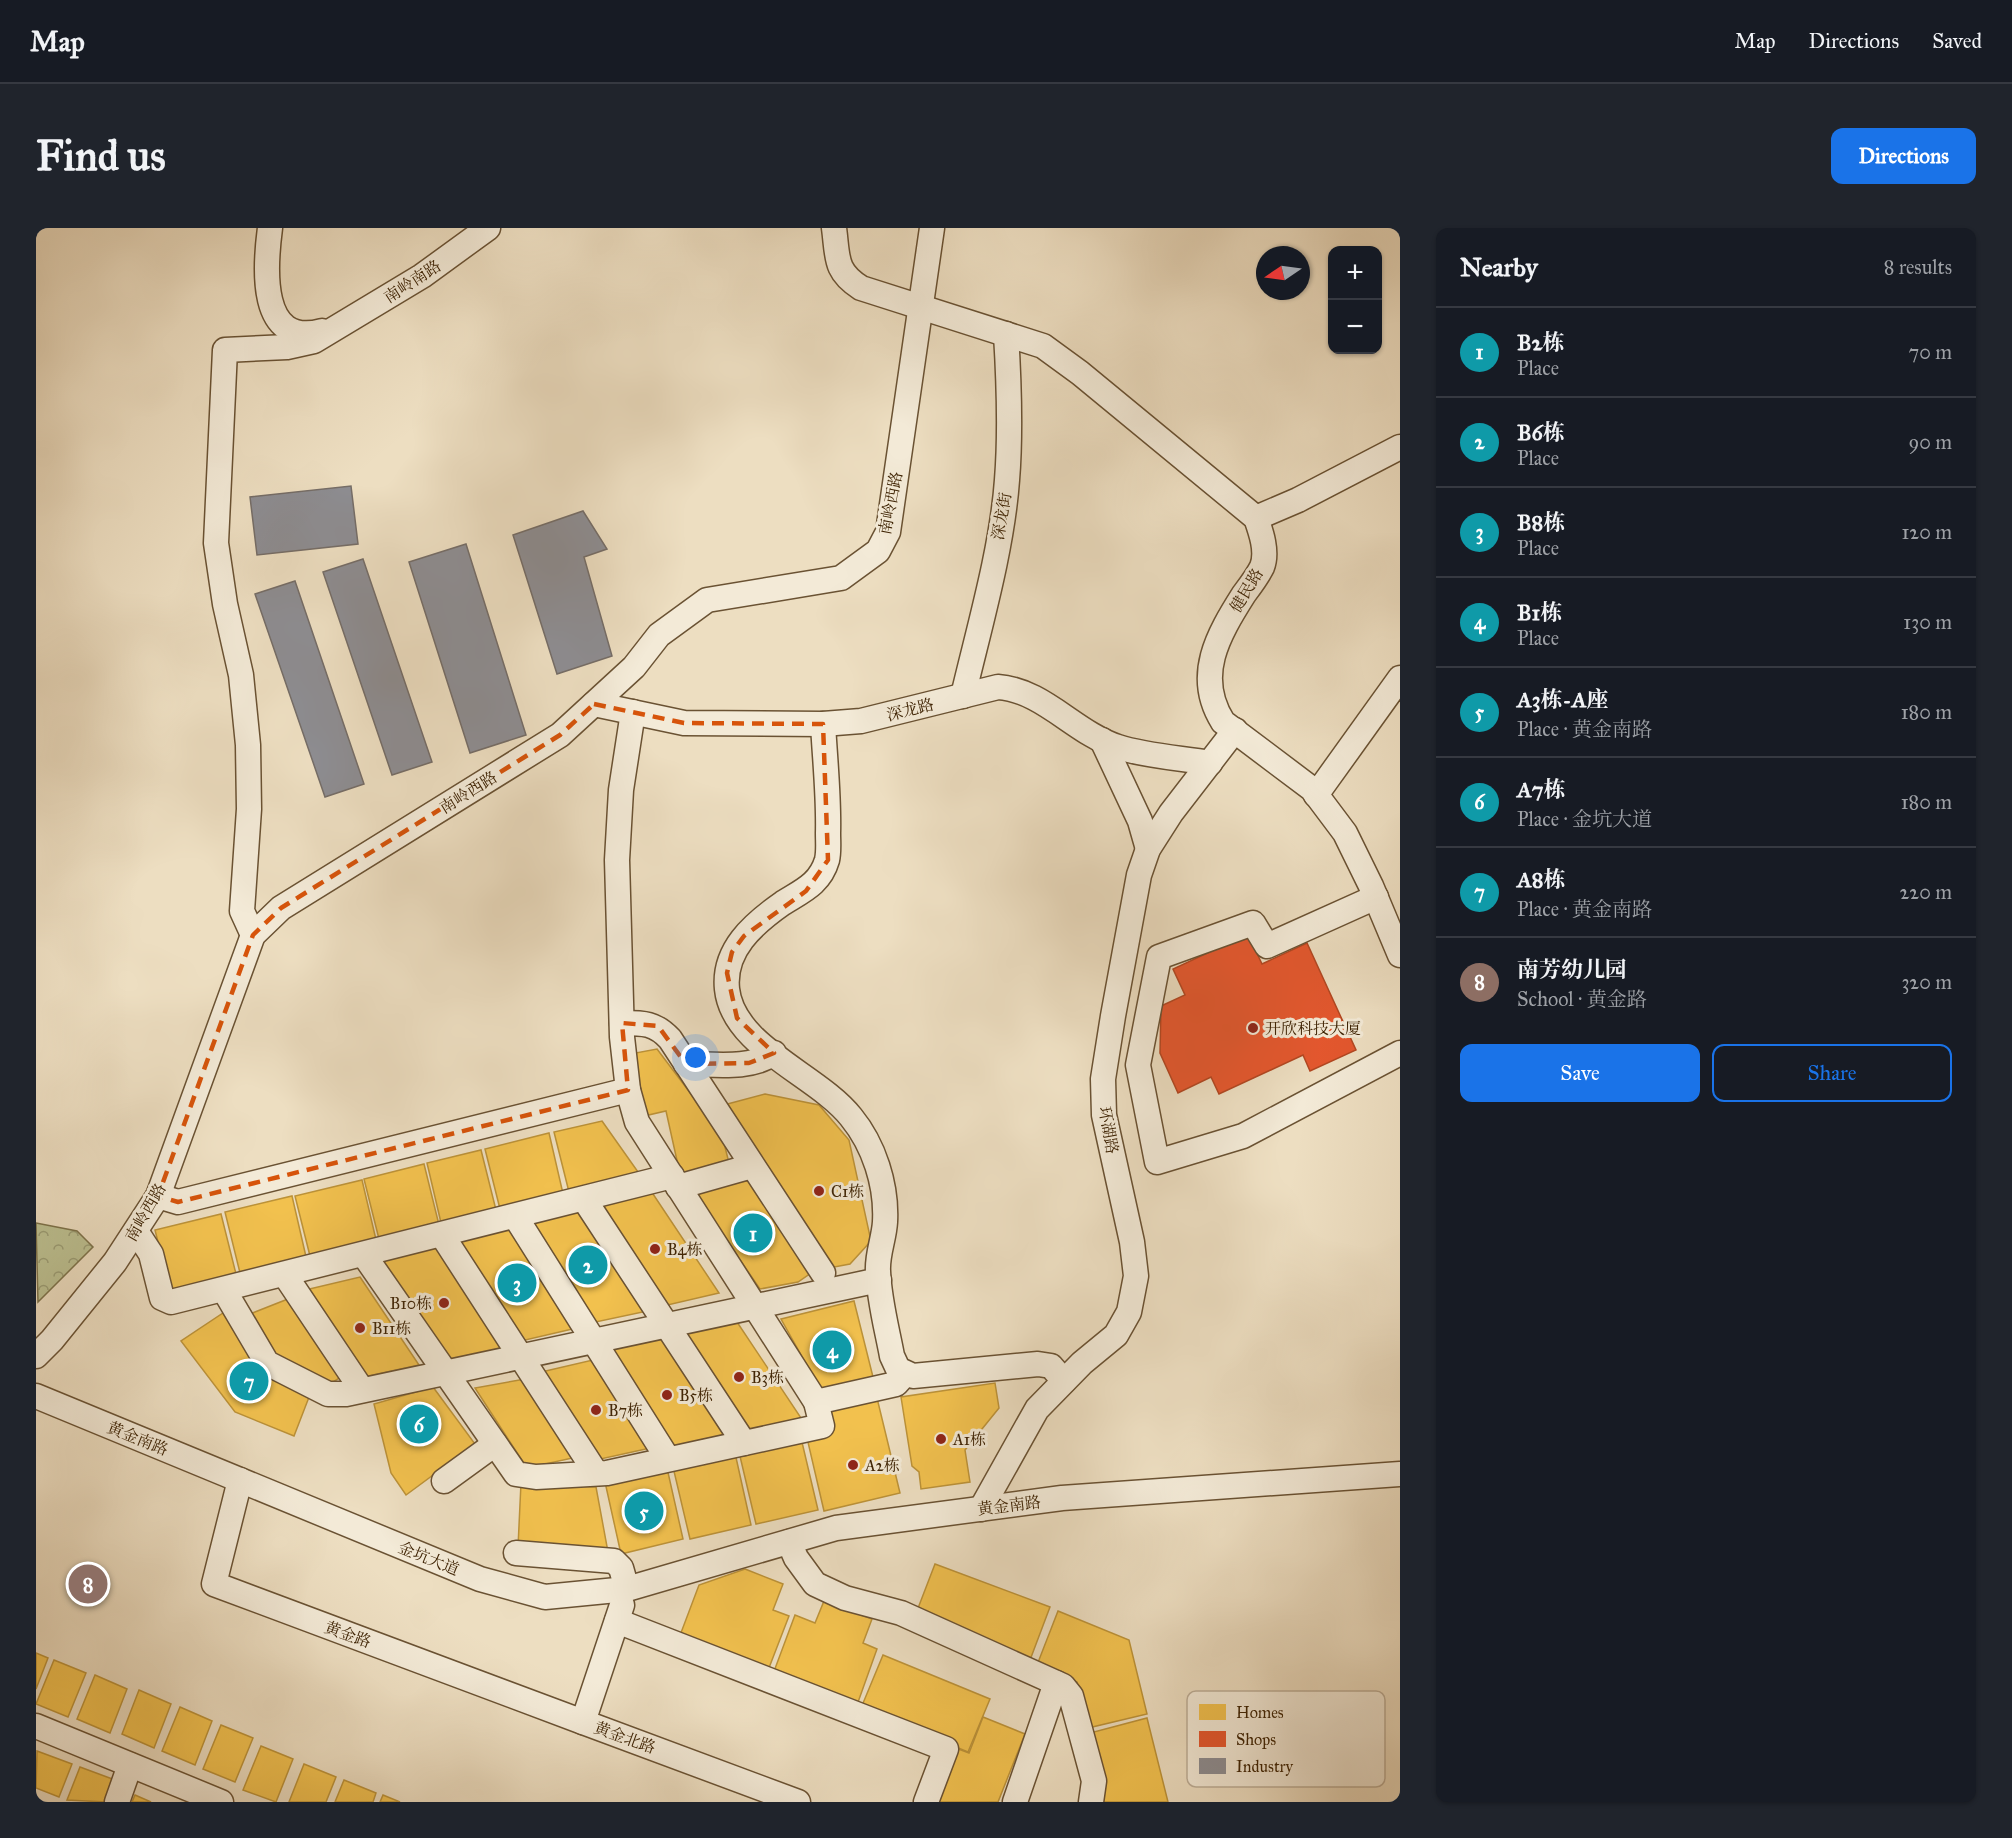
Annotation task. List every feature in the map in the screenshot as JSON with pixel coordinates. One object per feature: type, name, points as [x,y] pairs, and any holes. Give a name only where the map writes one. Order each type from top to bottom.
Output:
[{"type":"street","points":[[270,228],[266,265],[270,301],[277,319],[295,332],[313,334],[333,328]]},
{"type":"street","name":"南岭南路","points":[[253,935],[242,911],[249,809],[248,745],[241,675],[225,604],[216,543],[225,350],[287,347],[314,341],[422,276],[488,228]]},
{"type":"street","points":[[834,228],[839,266],[846,279],[861,288],[1043,346],[1080,373],[1256,518],[1298,500],[1400,447]]},
{"type":"street","name":"南岭西路","points":[[36,1356],[52,1341],[115,1262],[158,1196],[253,935],[281,908],[560,735],[634,667],[659,635],[706,600],[841,578],[878,551],[888,532],[932,228]]},
{"type":"street","name":"深龙街","points":[[963,696],[989,588],[1007,482],[1010,391],[1006,334]]},
{"type":"street","name":"健民路","points":[[1256,518],[1262,535],[1263,566],[1226,622],[1212,656],[1209,686],[1215,709],[1223,722],[1316,795],[1345,834],[1376,897],[1400,956]]},
{"type":"street","points":[[1316,795],[1400,678]]},
{"type":"street","name":"深龙路","points":[[594,704],[684,723],[823,724],[861,721],[998,687],[1012,688],[1118,747],[1210,763]]},
{"type":"street","points":[[364,1255],[516,1474],[536,1477],[596,1473],[668,1460],[822,1426],[816,1402],[637,1122],[628,1090],[622,1023],[617,860],[621,790],[633,712]]},
{"type":"street","points":[[823,724],[828,860],[818,880],[806,891],[783,903],[744,936],[732,952],[727,973],[727,990],[737,1018],[756,1041],[850,1115],[868,1142],[878,1167],[884,1202],[885,1224],[880,1246],[879,1281],[894,1363],[905,1374],[913,1376],[1038,1364],[1051,1366],[1064,1381]]},
{"type":"street","name":"环湖路","points":[[981,1509],[1037,1409],[1064,1381],[1116,1335],[1129,1312],[1136,1276],[1132,1242],[1104,1115],[1103,1079],[1139,875],[1148,849],[1171,813],[1235,730]]},
{"type":"street","points":[[1102,740],[1140,821],[1148,849]]},
{"type":"street","points":[[1376,897],[1267,945],[1253,923],[1159,957],[1138,1065],[1157,1162],[1243,1136],[1400,1053]]},
{"type":"street","points":[[622,1023],[646,1023],[658,1026],[686,1064],[823,1273]]},
{"type":"street","points":[[686,1064],[749,1063],[764,1060],[774,1053]]},
{"type":"street","points":[[158,1196],[178,1202],[628,1090]]},
{"type":"street","points":[[135,1231],[151,1254],[162,1298],[171,1302],[584,1199],[753,1166]]},
{"type":"street","points":[[584,1199],[744,1443]]},
{"type":"street","points":[[515,1216],[668,1460]]},
{"type":"street","points":[[442,1235],[596,1473]]},
{"type":"street","points":[[285,1275],[362,1390]]},
{"type":"street","points":[[224,1290],[267,1363],[328,1394],[362,1390],[754,1305],[879,1281]]},
{"type":"street","points":[[816,1402],[896,1384],[905,1374]]},
{"type":"street","name":"黄金南路","points":[[36,1396],[240,1480]]},
{"type":"street","points":[[444,1481],[495,1444]]},
{"type":"street","name":"黄金南路","points":[[627,1588],[836,1528],[1062,1498],[1400,1474]]},
{"type":"street","name":"金坑大道","points":[[240,1480],[490,1582],[546,1598],[627,1588]]},
{"type":"street","name":"黄金路","points":[[240,1480],[214,1584],[583,1722]]},
{"type":"street","points":[[789,1542],[796,1558],[815,1584],[845,1598],[900,1613],[1056,1683],[1071,1696],[1095,1781],[1091,1802]]},
{"type":"street","points":[[516,1553],[614,1561],[621,1568],[627,1588]]},
{"type":"street","name":"黄金北路","points":[[627,1588],[583,1722],[798,1802]]},
{"type":"street","points":[[617,1621],[946,1749],[926,1802]]},
{"type":"street","points":[[1021,1800],[1056,1683]]},
{"type":"street","points":[[36,1726],[221,1802]]},
{"type":"street","points":[[117,1802],[130,1765]]},
{"type":"highlighted area","points":[[594,704],[684,723],[823,724],[828,860],[806,891],[744,936],[732,952],[727,973],[737,1018],[774,1053],[749,1063],[686,1064],[658,1026],[622,1023],[628,1090],[178,1202],[158,1196],[253,935],[281,908],[560,735]]},
{"type":"green space","points":[[36,1223],[77,1231],[93,1247],[38,1302]]},
{"type":"building: Homes","points":[[657,1049],[722,1135],[729,1163],[680,1174],[666,1111],[644,1116],[630,1054]]},
{"type":"building: Homes","name":"C1栋","points":[[765,1094],[819,1105],[849,1140],[871,1241],[850,1264],[829,1268],[720,1106]]},
{"type":"building: Homes","points":[[602,1121],[643,1179],[570,1196],[554,1132]]},
{"type":"building: Homes","points":[[549,1133],[564,1198],[501,1213],[485,1149]]},
{"type":"building: Homes","points":[[481,1150],[497,1214],[442,1227],[427,1163]]},
{"type":"building: Homes","points":[[424,1164],[440,1229],[380,1243],[364,1179]]},
{"type":"building: Homes","points":[[362,1180],[377,1244],[311,1260],[295,1196]]},
{"type":"building: Homes","points":[[749,1181],[811,1273],[798,1282],[760,1289],[694,1193],[708,1184]]},
{"type":"building: Homes","name":"B4栋","points":[[651,1191],[719,1293],[659,1307],[592,1205]]},
{"type":"building: Homes","points":[[292,1196],[307,1261],[241,1277],[225,1212]]},
{"type":"building: Homes","points":[[584,1207],[652,1310],[591,1323],[524,1221]]},
{"type":"building: Homes","points":[[221,1214],[237,1278],[171,1294],[155,1230]]},
{"type":"building: Homes","points":[[513,1225],[581,1327],[521,1341],[454,1239]]},
{"type":"building: Homes","name":"B10栋","points":[[440,1244],[508,1347],[448,1361],[381,1258]]},
{"type":"building: Homes","name":"B11栋","points":[[360,1277],[419,1365],[359,1378],[301,1291]]},
{"type":"building: Homes","points":[[293,1297],[344,1375],[327,1386],[276,1362],[250,1314]]},
{"type":"building: Homes","points":[[854,1301],[874,1381],[823,1394],[781,1319]]},
{"type":"building: Homes","points":[[223,1313],[261,1369],[311,1392],[294,1436],[235,1412],[181,1341]]},
{"type":"building: Homes","name":"B3栋","points":[[735,1319],[803,1421],[743,1435],[676,1333]]},
{"type":"building: Homes","name":"B5栋","points":[[663,1337],[731,1440],[671,1454],[604,1351]]},
{"type":"building: Homes","name":"B7栋","points":[[597,1359],[655,1447],[596,1460],[537,1373]]},
{"type":"building: Homes","points":[[525,1379],[577,1457],[527,1468],[475,1388]]},
{"type":"building: Homes","name":"A1栋","points":[[995,1383],[999,1408],[965,1450],[970,1482],[921,1489],[919,1472],[912,1466],[901,1397]]},
{"type":"building: Homes","points":[[433,1387],[475,1444],[406,1495],[391,1473],[374,1404]]},
{"type":"building: Homes","name":"A2栋","points":[[877,1398],[900,1493],[824,1511],[807,1438],[827,1410]]},
{"type":"building: Homes","points":[[801,1438],[818,1510],[756,1524],[739,1452]]},
{"type":"building: Homes","points":[[735,1453],[751,1525],[690,1539],[673,1467]]},
{"type":"building: Homes","points":[[667,1468],[683,1539],[621,1554],[605,1482]]},
{"type":"building: Homes","points":[[521,1483],[596,1487],[608,1552],[518,1547]]},
{"type":"building: Homes","points":[[935,1564],[1050,1607],[1030,1660],[915,1616]]},
{"type":"building: Homes","points":[[745,1569],[783,1584],[773,1610],[789,1616],[767,1673],[679,1638],[699,1585]]},
{"type":"building: Homes","points":[[824,1601],[872,1619],[863,1643],[877,1649],[857,1705],[773,1674],[795,1615],[815,1623]]},
{"type":"building: Homes","points":[[1058,1611],[1129,1640],[1147,1714],[1088,1728],[1077,1682],[1037,1665]]},
{"type":"building: Homes","points":[[36,1653],[48,1658],[36,1689]]},
{"type":"building: Homes","points":[[883,1655],[990,1699],[968,1752],[861,1708]]},
{"type":"building: Homes","points":[[54,1660],[86,1673],[68,1717],[36,1704]]},
{"type":"building: Homes","points":[[95,1675],[127,1689],[110,1733],[77,1719]]},
{"type":"building: Homes","points":[[139,1690],[171,1704],[154,1748],[122,1734]]},
{"type":"building: Homes","points":[[180,1707],[212,1721],[195,1765],[162,1751]]},
{"type":"building: Homes","points":[[983,1717],[1025,1734],[998,1802],[931,1802],[953,1747],[969,1753]]},
{"type":"building: Homes","points":[[1147,1718],[1168,1802],[1099,1802],[1090,1733]]},
{"type":"building: Homes","points":[[221,1725],[253,1738],[235,1782],[203,1769]]},
{"type":"building: Homes","points":[[261,1746],[293,1759],[276,1802],[243,1790]]},
{"type":"building: Homes","points":[[37,1751],[72,1764],[59,1797],[36,1788]]},
{"type":"building: Homes","points":[[304,1764],[336,1777],[326,1802],[289,1802]]},
{"type":"building: Homes","points":[[80,1767],[115,1780],[106,1802],[67,1800]]},
{"type":"building: Homes","points":[[344,1780],[376,1793],[373,1802],[335,1802]]},
{"type":"building: Homes","points":[[135,1795],[151,1802],[132,1802]]},
{"type":"building: Homes","points":[[383,1795],[400,1802],[380,1802]]},
{"type":"building: Shops","name":"开欣科技大厦","points":[[1248,934],[1262,964],[1307,943],[1356,1050],[1310,1071],[1303,1055],[1219,1094],[1211,1077],[1178,1093],[1160,1053],[1161,1006],[1185,995],[1173,969]]},
{"type":"building: Industry","points":[[351,486],[358,544],[257,555],[250,497]]},
{"type":"building: Industry","points":[[583,511],[607,549],[584,557],[612,656],[557,674],[513,535]]},
{"type":"building: Industry","points":[[466,544],[526,735],[470,753],[409,562]]},
{"type":"building: Industry","points":[[363,559],[432,762],[392,775],[323,572]]},
{"type":"building: Industry","points":[[295,581],[364,784],[325,797],[255,594]]},
{"type":"place","name":"开欣科技大厦","points":[[1253,1028]]},
{"type":"place","name":"C1栋","points":[[819,1191]]},
{"type":"place","name":"B2栋","points":[[753,1233]]},
{"type":"place","name":"B4栋","points":[[655,1249]]},
{"type":"place","name":"B6栋","points":[[588,1265]]},
{"type":"place","name":"B8栋","points":[[517,1283]]},
{"type":"place","name":"B10栋","points":[[444,1303]]},
{"type":"place","name":"B11栋","points":[[360,1328]]},
{"type":"place","name":"B1栋","points":[[832,1350]]},
{"type":"place","name":"B3栋","points":[[739,1377]]},
{"type":"place","name":"A8栋","points":[[249,1381]]},
{"type":"place","name":"B5栋","points":[[667,1395]]},
{"type":"place","name":"B7栋","points":[[596,1410]]},
{"type":"place","name":"A7栋","points":[[419,1424]]},
{"type":"place","name":"A1栋","points":[[941,1439]]},
{"type":"place","name":"A2栋","points":[[853,1465]]},
{"type":"place","name":"A3栋-A座","points":[[644,1511]]},
{"type":"place","name":"南芳幼儿园","points":[[88,1584]]}]
